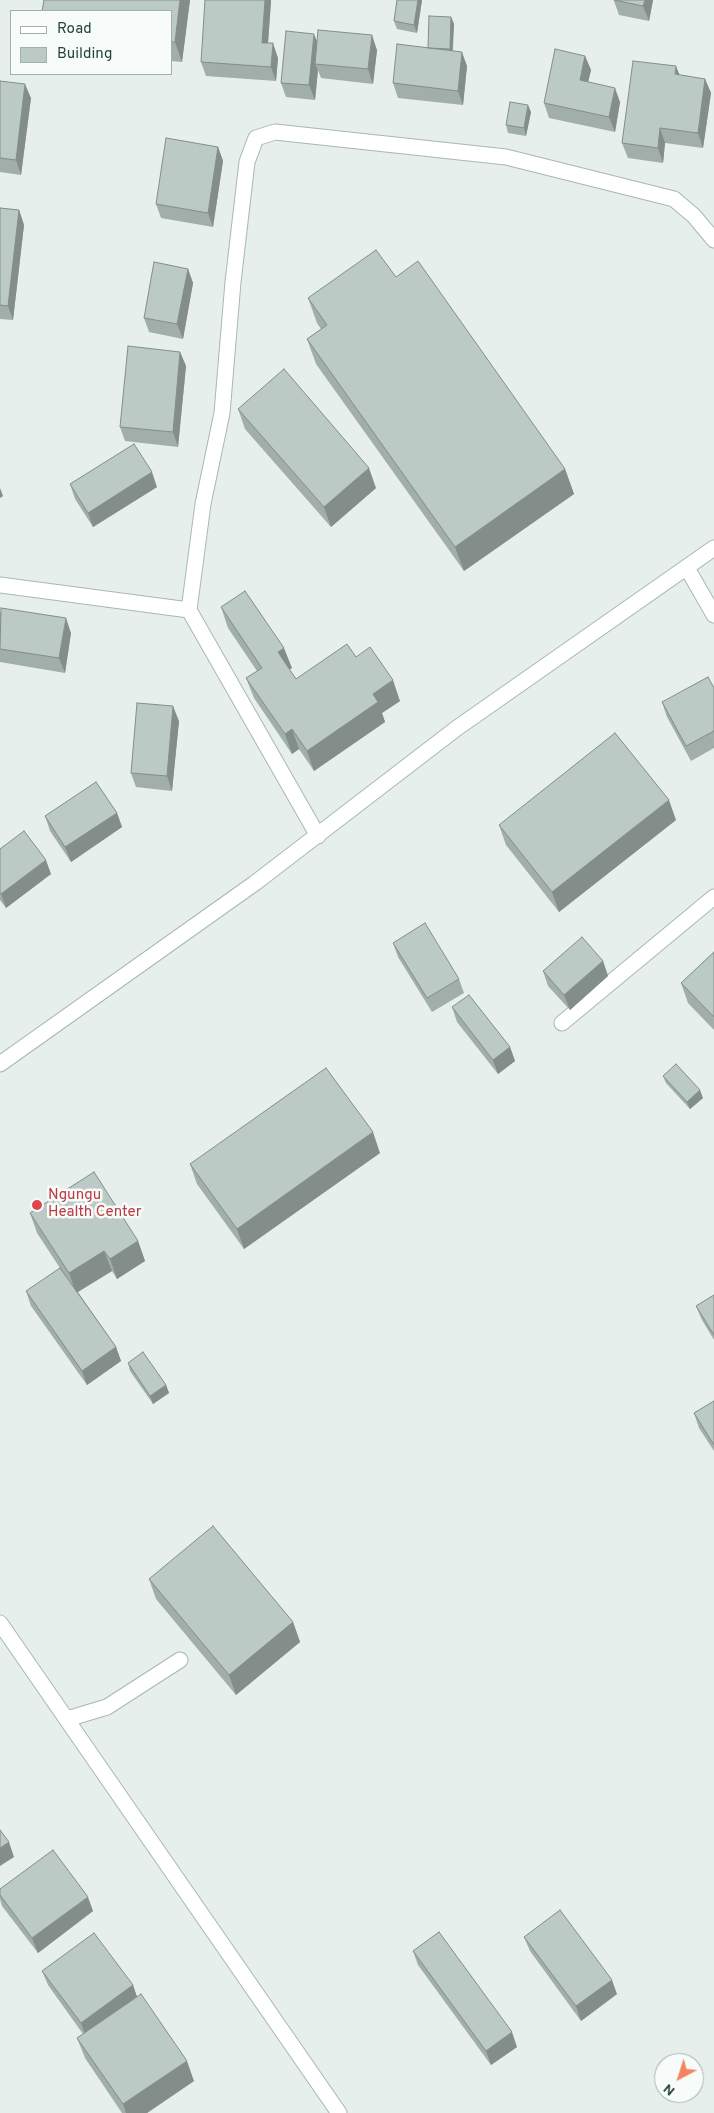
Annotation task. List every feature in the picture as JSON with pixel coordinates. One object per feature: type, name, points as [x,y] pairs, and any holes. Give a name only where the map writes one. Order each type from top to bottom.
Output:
[{"type":"street","points":[[318,836],[189,610],[203,504],[222,413],[233,282],[247,162],[256,138],[274,132],[506,156],[674,200],[694,216],[714,240]]},
{"type":"street","points":[[0,1064],[318,836],[457,728],[714,548]]},
{"type":"street","points":[[687,568],[714,616]]},
{"type":"street","points":[[0,585],[189,610]]},
{"type":"street","points":[[562,1023],[714,897]]},
{"type":"street","points":[[0,1624],[339,2113]]},
{"type":"street","points":[[67,1719],[107,1707],[180,1660]]},
{"type":"building","points":[[44,0],[180,0],[175,42],[172,42],[172,10],[42,10]]},
{"type":"building","points":[[205,0],[265,0],[262,43],[273,43],[271,67],[201,62]]},
{"type":"building","points":[[397,0],[418,0],[414,25],[394,21]]},
{"type":"building","points":[[614,0],[645,0],[643,6]]},
{"type":"building","points":[[429,16],[451,17],[450,49],[428,48]]},
{"type":"building","points":[[318,30],[372,35],[368,69],[315,64]]},
{"type":"building","points":[[286,31],[314,34],[309,85],[281,83]]},
{"type":"building","points":[[397,44],[462,52],[458,91],[393,83]]},
{"type":"building","points":[[555,49],[585,56],[580,80],[615,88],[609,117],[544,103]]},
{"type":"building","points":[[633,61],[676,66],[675,74],[705,79],[698,133],[660,128],[658,148],[622,143]]},
{"type":"building","points":[[0,81],[25,84],[16,160],[0,158]]},
{"type":"building","points":[[510,102],[528,105],[524,128],[506,125]]},
{"type":"building","points":[[166,138],[218,147],[208,213],[156,204]]},
{"type":"building","points":[[0,208],[19,210],[8,306],[0,305]]},
{"type":"building","points":[[376,250],[396,277],[418,261],[565,469],[455,547],[307,339],[327,325],[308,298]]},
{"type":"building","points":[[154,262],[188,269],[177,324],[144,318]]},
{"type":"building","points":[[128,346],[180,352],[173,432],[120,427]]},
{"type":"building","points":[[284,369],[369,468],[324,507],[238,409]]},
{"type":"building","points":[[134,444],[152,472],[88,513],[70,484]]},
{"type":"building","points":[[245,591],[284,648],[278,652],[296,679],[347,644],[356,657],[370,647],[393,680],[373,694],[378,702],[307,751],[292,729],[285,734],[246,678],[262,668],[221,607]]},
{"type":"building","points":[[1,608],[66,618],[59,658],[0,649]]},
{"type":"building","points":[[708,677],[714,688],[714,731],[686,746],[662,702]]},
{"type":"building","points":[[137,703],[173,706],[167,776],[131,773]]},
{"type":"building","points":[[615,733],[669,800],[552,892],[499,825]]},
{"type":"building","points":[[96,782],[117,813],[65,847],[45,816]]},
{"type":"building","points":[[24,831],[46,860],[1,894],[0,849]]},
{"type":"building","points":[[425,923],[459,979],[427,998],[393,943]]},
{"type":"building","points":[[582,937],[603,961],[564,995],[543,971]]},
{"type":"building","points":[[714,952],[714,1017],[681,983]]},
{"type":"building","points":[[469,995],[510,1047],[493,1060],[452,1007]]},
{"type":"building","points":[[676,1064],[700,1090],[687,1102],[663,1076]]},
{"type":"building","points":[[326,1068],[373,1132],[237,1229],[190,1164]]},
{"type":"building","points":[[94,1172],[138,1241],[110,1259],[104,1251],[69,1273],[30,1213]]},
{"type":"building","points":[[60,1268],[116,1347],[82,1371],[26,1291]]},
{"type":"building","points":[[714,1295],[714,1335],[696,1306]]},
{"type":"building","points":[[143,1352],[166,1385],[150,1396],[128,1363]]},
{"type":"building","points":[[714,1401],[714,1445],[694,1413]]},
{"type":"building","points":[[213,1526],[293,1622],[229,1675],[149,1579]]},
{"type":"building","points":[[0,1830],[9,1842],[0,1848]]},
{"type":"building","points":[[53,1850],[88,1897],[32,1938],[0,1895],[0,1889]]},
{"type":"building","points":[[560,1910],[612,1980],[576,2006],[524,1937]]},
{"type":"building","points":[[439,1932],[512,2032],[486,2051],[413,1951]]},
{"type":"building","points":[[94,1933],[133,1985],[81,2023],[42,1971]]},
{"type":"building","points":[[141,1994],[187,2061],[123,2104],[77,2038]]},
{"type":"place","name":"Ngungu Health Center","points":[[37,1205]]}]
